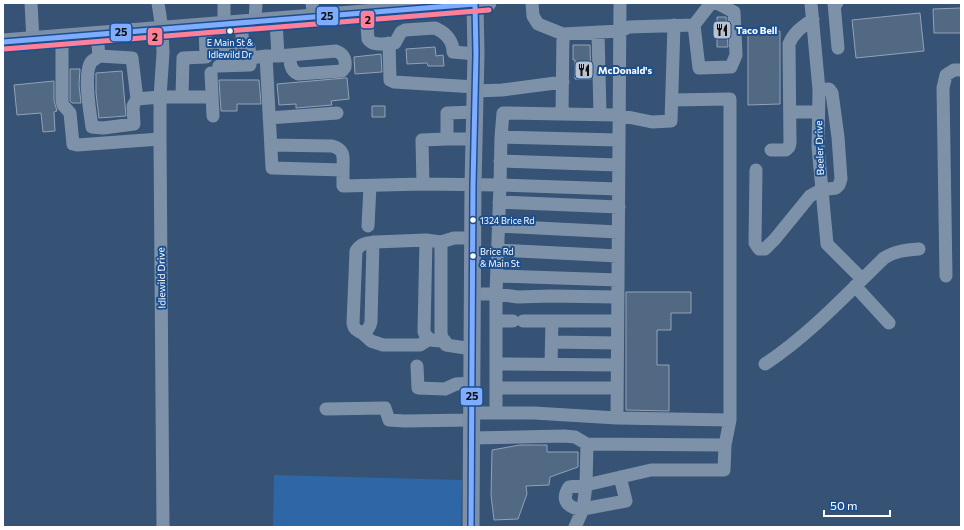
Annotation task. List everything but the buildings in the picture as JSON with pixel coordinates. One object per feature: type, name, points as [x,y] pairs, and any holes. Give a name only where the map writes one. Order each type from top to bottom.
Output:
[{"type":"main road","points":[[3,42],[276,20],[313,10],[343,9],[366,13],[393,7],[413,9],[470,4],[476,54],[473,185],[471,527]]},
{"type":"street","points":[[31,3],[33,40]]},
{"type":"street","name":"Idlewild Drive","points":[[158,3],[162,29],[163,53],[160,96],[163,527]]},
{"type":"street","points":[[224,3],[224,24]]},
{"type":"street","points":[[213,116],[212,97],[215,70],[250,65],[246,52],[248,22],[256,3]]},
{"type":"street","points":[[532,3],[533,16],[538,24],[563,34],[620,31],[629,27],[674,24],[694,25]]},
{"type":"street","points":[[617,418],[620,3]]},
{"type":"street","points":[[711,3],[694,25],[699,68],[731,67],[736,55],[734,12],[717,3]]},
{"type":"street","name":"Beeler Drive","points":[[811,3],[819,90],[818,147],[827,244],[889,323]]},
{"type":"street","points":[[837,3],[834,3],[838,48]]},
{"type":"street","points":[[413,9],[414,30]]},
{"type":"street","points":[[366,13],[368,39],[370,43],[395,43],[401,32],[405,30],[435,28],[440,30],[453,44],[452,52],[476,54]]},
{"type":"street","points":[[771,150],[786,150],[789,147],[789,44],[792,37],[798,30],[813,19]]},
{"type":"street","points":[[276,20],[278,56],[269,118],[272,168],[343,170]]},
{"type":"street","points":[[496,413],[496,276],[503,114],[618,114],[652,122],[671,121],[674,24]]},
{"type":"street","points":[[182,97],[183,58],[206,57],[205,26]]},
{"type":"street","points":[[598,32],[600,114]]},
{"type":"street","points":[[97,34],[99,56]]},
{"type":"street","points":[[562,114],[563,34]]},
{"type":"street","points":[[62,37],[63,105],[70,113],[73,144],[86,145],[160,138]]},
{"type":"street","points":[[389,43],[390,80],[394,82],[502,90],[563,82]]},
{"type":"street","points":[[219,48],[278,56]]},
{"type":"street","points":[[99,56],[132,58],[137,99],[133,106],[134,124],[103,128],[92,127],[87,84],[92,62],[99,56]]},
{"type":"street","points":[[946,276],[942,88],[946,75],[954,70],[961,70]]},
{"type":"street","points":[[756,170],[755,244],[759,249],[765,249],[810,196],[821,190],[836,188],[839,185],[841,179],[838,137],[832,92],[829,89],[819,90]]},
{"type":"street","points":[[137,99],[160,96],[212,97]]},
{"type":"street","points":[[620,477],[626,501],[583,509],[575,509],[569,505],[566,500],[565,492],[568,487],[586,485],[620,477],[651,470],[724,470],[725,445],[730,420],[730,99],[672,100]]},
{"type":"street","points":[[447,139],[447,113],[475,112]]},
{"type":"street","points":[[790,112],[818,112]]},
{"type":"street","points":[[269,118],[337,113]]},
{"type":"street","points":[[501,137],[618,140]]},
{"type":"street","points":[[423,184],[422,140],[474,139]]},
{"type":"street","points":[[271,145],[338,147],[343,154],[343,186],[423,184],[618,189]]},
{"type":"street","points":[[500,162],[618,165]]},
{"type":"street","points":[[368,226],[370,186]]},
{"type":"street","points":[[499,202],[619,207]]},
{"type":"street","points":[[498,226],[618,232]]},
{"type":"street","points":[[429,339],[420,345],[383,345],[371,341],[362,333],[356,331],[353,322],[356,251],[359,246],[373,242],[426,240],[441,242],[454,238],[473,238]]},
{"type":"street","points":[[426,240],[424,332],[426,338],[432,341],[445,341]]},
{"type":"street","points":[[362,333],[367,331],[371,322],[373,242]]},
{"type":"street","points":[[441,242],[442,335],[446,345],[472,349]]},
{"type":"street","points":[[765,364],[782,353],[803,335],[884,258],[892,253],[918,249]]},
{"type":"street","points":[[497,250],[618,256]]},
{"type":"street","points":[[496,276],[618,280]]},
{"type":"street","points":[[472,294],[496,294],[518,297],[617,297]]},
{"type":"street","points":[[496,321],[617,321]]},
{"type":"street","points":[[551,364],[552,321]]},
{"type":"street","points":[[552,342],[617,343]]},
{"type":"street","points":[[496,364],[617,365]]},
{"type":"street","points":[[417,366],[418,388],[445,388],[456,384],[472,383]]},
{"type":"street","points":[[496,388],[617,388]]},
{"type":"street","points":[[326,409],[385,408],[389,420],[404,422],[496,413],[567,414],[617,418],[730,420]]},
{"type":"street","points":[[472,438],[564,436],[575,437],[587,444],[725,445]]},
{"type":"street","points":[[575,527],[583,509],[586,485],[587,444]]},
{"type":"shaded area","points":[[274,475],[462,480],[461,527],[273,527]]},
{"type":"transit line","name":"25","points":[[3,42],[475,4]]},
{"type":"transit line","name":"25","points":[[471,527],[473,185],[476,54],[475,4]]},
{"type":"transit line","name":"2","points":[[4,49],[489,10]]},
{"type":"place","name":"Taco Bell","points":[[722,30]]},
{"type":"place","name":"E Main St & Idlewild Dr","points":[[230,31]]},
{"type":"place","name":"McDonald's","points":[[584,70]]},
{"type":"place","name":"1324 Brice Rd","points":[[473,220]]},
{"type":"place","name":"Brice Rd & Main St","points":[[473,256]]}]
